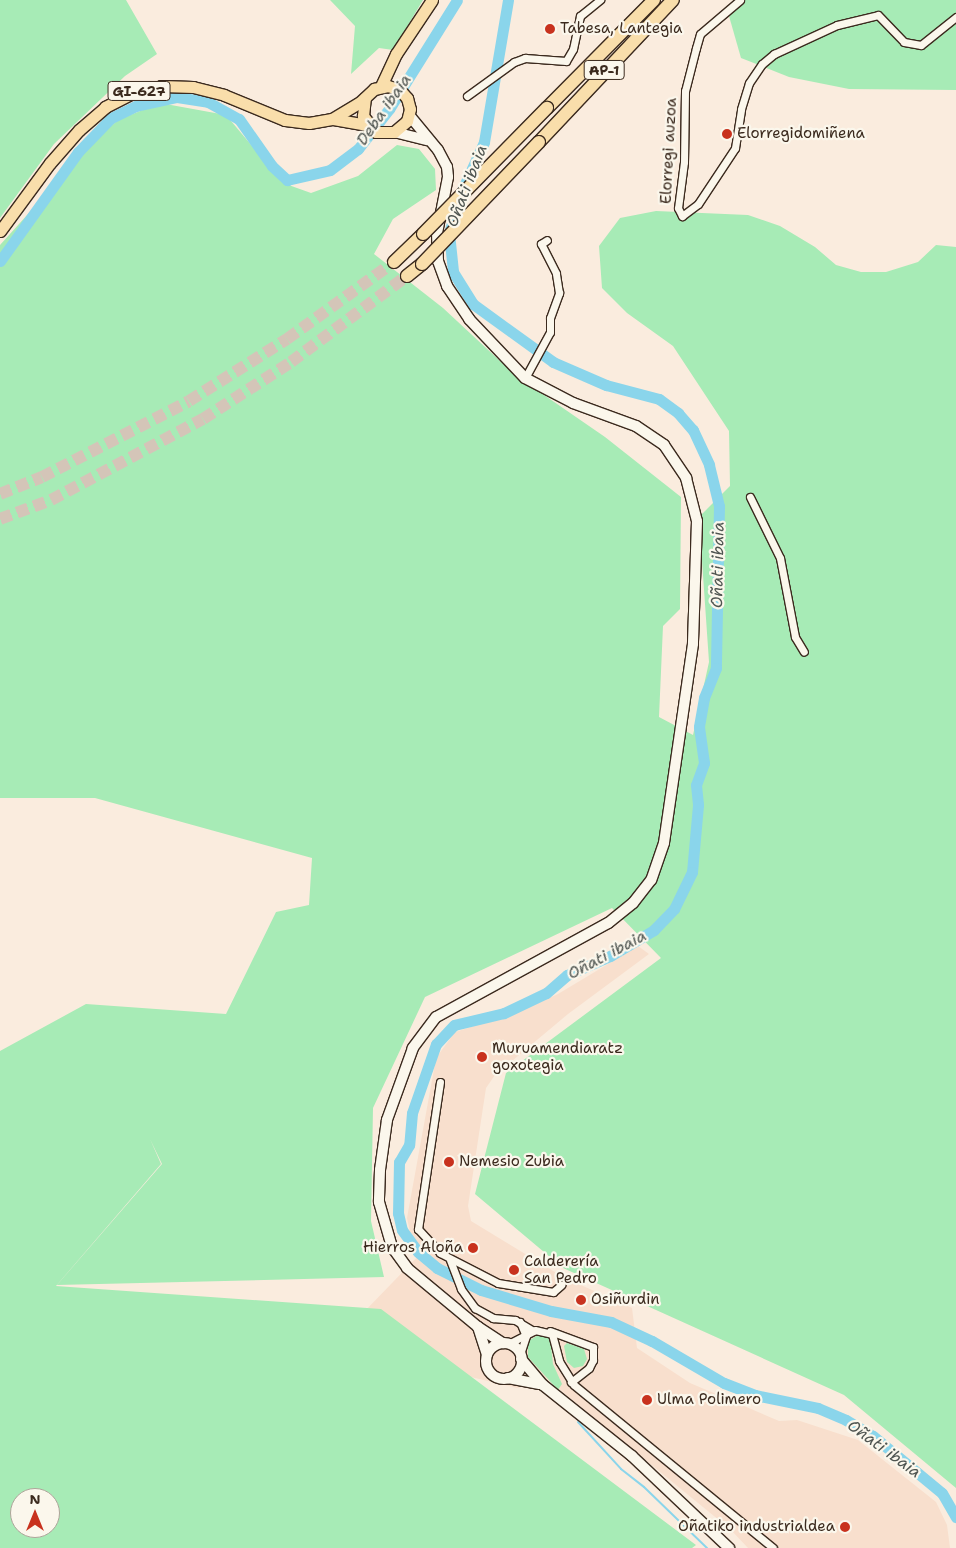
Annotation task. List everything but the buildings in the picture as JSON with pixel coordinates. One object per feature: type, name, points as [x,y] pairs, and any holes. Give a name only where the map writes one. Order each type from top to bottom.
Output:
[{"type":"highway","name":"AP-1","points":[[394,262],[654,0]]},
{"type":"highway","name":"AP-1","points":[[407,276],[422,264],[673,0]]},
{"type":"main road","points":[[394,132],[404,126],[409,115],[407,98],[389,85],[391,64],[432,0]]},
{"type":"main road","name":"GI-627","points":[[332,119],[389,85]]},
{"type":"main road","name":"GI-627","points":[[0,232],[50,163],[79,130],[105,107],[130,94],[161,86],[193,87],[224,95],[285,120],[309,123],[332,119],[367,125],[379,133],[394,132]]},
{"type":"main road","points":[[365,98],[362,112],[367,125]]},
{"type":"main road","points":[[409,115],[442,156],[448,172],[437,233],[442,274],[455,300],[480,333],[525,378],[558,397],[636,426],[664,445],[678,463],[689,486],[697,520],[695,613],[686,700],[664,843],[651,880],[632,903],[608,923],[436,1017],[413,1048],[391,1105],[379,1184],[382,1220],[386,1235],[407,1268],[478,1327],[506,1344],[521,1357],[542,1385],[632,1456],[729,1548]]},
{"type":"main road","points":[[394,132],[429,140]]},
{"type":"main road","points":[[478,1327],[487,1354],[489,1371],[494,1376],[542,1385]]},
{"type":"main road","points":[[487,1354],[493,1347],[506,1344]]},
{"type":"main road","points":[[508,1378],[519,1370],[521,1357]]},
{"type":"street","points":[[467,96],[514,62],[528,57],[566,62],[573,49],[580,16],[600,0]]},
{"type":"street","name":"Elorregi auzoa","points":[[740,0],[700,34],[696,48],[685,91],[684,162],[678,208],[682,216],[698,204],[735,148],[741,109],[749,83],[762,64],[774,54],[837,25],[878,15],[904,42],[922,45],[956,17]]},
{"type":"street","points":[[525,378],[532,362],[547,338],[559,293],[557,276],[541,244],[547,240]]},
{"type":"street","points":[[750,497],[780,558],[796,637],[804,652]]},
{"type":"street","points":[[440,1082],[418,1224],[427,1240],[450,1260],[498,1283],[523,1289],[553,1292],[561,1285]]},
{"type":"street","points":[[450,1260],[468,1300],[484,1314],[520,1322],[530,1333]]},
{"type":"street","points":[[547,1331],[555,1339],[559,1361],[571,1382],[773,1548]]},
{"type":"street","points":[[506,1344],[530,1333],[547,1331],[593,1347],[593,1360],[589,1368],[571,1382]]},
{"type":"street","points":[[521,1357],[530,1333]]},
{"type":"shaded area","points":[[638,946],[649,954],[568,1014],[495,1075],[486,1088],[468,1206],[471,1221],[563,1277],[632,1308],[637,1348],[690,1383],[779,1421],[797,1420],[858,1440],[936,1502],[947,1525],[950,1548],[748,1548],[731,1530],[548,1380],[517,1388],[441,1370],[363,1313],[423,1251],[410,1232],[407,1218],[436,1058],[455,1032],[516,1013],[558,994]]},
{"type":"green space","points":[[0,0],[126,0],[157,54],[125,76],[54,144],[0,218]]},
{"type":"green space","points":[[330,0],[423,0],[393,50],[379,48],[351,74],[355,26]]},
{"type":"green space","points":[[740,0],[956,0],[956,90],[849,89],[789,77],[741,58],[729,16]]},
{"type":"green space","points":[[160,103],[226,115],[283,183],[311,193],[358,176],[397,145],[419,149],[435,169],[436,190],[393,219],[374,254],[443,308],[515,375],[605,437],[681,497],[680,609],[663,626],[659,717],[693,735],[709,662],[699,517],[730,486],[729,431],[673,346],[627,313],[602,288],[599,246],[620,218],[656,211],[748,215],[780,226],[815,247],[836,265],[861,272],[886,272],[918,262],[936,245],[956,247],[956,1488],[844,1395],[563,1268],[475,1194],[506,1073],[661,958],[612,908],[425,997],[373,1108],[371,1221],[384,1277],[57,1285],[162,1164],[150,1139],[161,1164],[56,1286],[381,1309],[696,1545],[692,1548],[0,1548],[0,1051],[86,1004],[226,1014],[276,912],[309,905],[312,858],[95,798],[0,798],[0,245],[93,142],[118,120]]},
{"type":"green space","points":[[540,1334],[550,1338],[553,1364],[562,1384],[558,1390],[528,1357],[528,1341]]},
{"type":"green space","points":[[567,1343],[584,1349],[587,1359],[583,1366],[574,1368],[567,1362],[564,1346]]},
{"type":"waterway","name":"Deba ibaia","points":[[0,261],[78,152],[111,118],[136,106],[177,97],[208,102],[239,119],[272,166],[287,180],[330,170],[358,149],[389,109],[457,0]]},
{"type":"waterway","name":"Oñati ibaia","points":[[508,0],[484,142],[460,195],[449,233],[453,272],[473,304],[553,362],[606,385],[659,399],[678,413],[693,430],[709,465],[719,506],[716,668],[704,698],[699,727],[704,763],[696,785],[698,805],[692,872],[674,909],[654,930],[610,956],[567,975],[546,993],[504,1013],[454,1025],[436,1044],[412,1113],[409,1145],[399,1162],[398,1213],[402,1230],[418,1252],[437,1268],[481,1290],[551,1311],[611,1322],[652,1341],[724,1383],[755,1395],[818,1408],[846,1420],[873,1436],[942,1493],[956,1517]]},
{"type":"waterway","points":[[578,1422],[621,1469],[644,1487],[707,1548]]},
{"type":"tunnel","points":[[0,494],[42,477],[189,401],[287,339],[394,262]]},
{"type":"tunnel","points":[[0,519],[51,500],[203,419],[291,362],[407,276]]},
{"type":"place","name":"Tabesa, Lantegia","points":[[550,29]]},
{"type":"place","name":"Elorregidomiñena","points":[[727,134]]},
{"type":"place","name":"Muruamendiaratz goxotegia","points":[[482,1057]]},
{"type":"place","name":"Nemesio Zubia","points":[[449,1162]]},
{"type":"place","name":"Hierros Aloña","points":[[473,1248]]},
{"type":"place","name":"Calderería San Pedro","points":[[514,1270]]},
{"type":"place","name":"Osiñurdin","points":[[581,1300]]},
{"type":"place","name":"Ulma Polimero","points":[[647,1400]]},
{"type":"place","name":"Oñatiko industrialdea","points":[[845,1527]]}]
